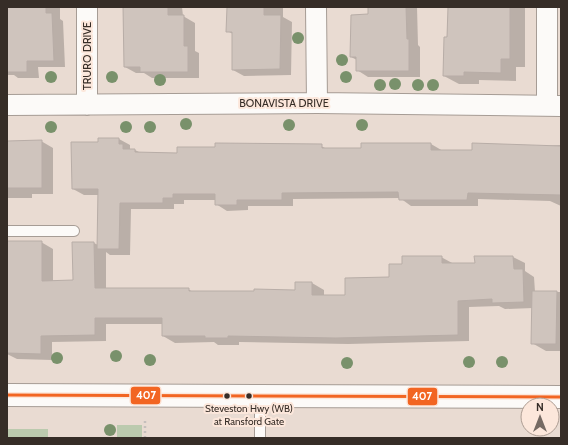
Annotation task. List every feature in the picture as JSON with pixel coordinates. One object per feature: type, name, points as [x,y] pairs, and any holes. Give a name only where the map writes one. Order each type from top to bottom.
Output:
[{"type":"main road","points":[[7,395],[561,397]]},
{"type":"street","name":"TRURO DRIVE","points":[[87,7],[87,105]]},
{"type":"street","points":[[316,7],[317,103]]},
{"type":"street","points":[[547,7],[554,106]]},
{"type":"street","name":"BONAVISTA DRIVE","points":[[7,105],[317,103],[554,106]]},
{"type":"lane","points":[[7,231],[74,231]]},
{"type":"lane","points":[[260,396],[260,438]]},
{"type":"path","points":[[145,421],[145,438]]},
{"type":"green space","points":[[117,425],[142,425],[142,438],[117,438]]},
{"type":"green space","points":[[7,429],[48,429],[48,438],[7,438]]},
{"type":"building","points":[[7,7],[46,7],[46,13],[52,13],[54,61],[27,61],[27,72],[7,72]]},
{"type":"building","points":[[123,7],[168,7],[168,15],[184,15],[184,46],[188,46],[188,72],[140,72],[140,67],[124,67]]},
{"type":"building","points":[[227,7],[264,7],[264,15],[281,15],[280,69],[232,70],[232,32],[226,32]]},
{"type":"building","points":[[368,7],[406,7],[407,39],[409,39],[409,71],[356,71],[356,57],[350,57],[351,15],[368,14]]},
{"type":"building","points":[[448,7],[510,7],[510,59],[501,59],[501,73],[464,72],[464,76],[443,76],[444,37],[447,37]]},
{"type":"building","points":[[98,138],[119,138],[119,144],[123,144],[123,149],[135,149],[135,152],[177,153],[177,147],[215,147],[215,143],[322,144],[322,148],[361,148],[361,143],[431,143],[431,150],[472,150],[472,143],[561,146],[561,195],[468,193],[467,200],[399,200],[398,192],[282,193],[282,200],[237,200],[237,205],[215,205],[215,194],[173,194],[173,198],[163,198],[163,203],[120,203],[119,249],[97,249],[98,189],[72,189],[71,142],[98,142]]},
{"type":"building","points":[[42,140],[42,188],[7,188],[7,141]]},
{"type":"building","points":[[7,241],[42,241],[42,281],[73,280],[72,242],[94,242],[95,288],[189,288],[189,291],[254,291],[254,289],[295,290],[295,282],[312,282],[312,295],[345,295],[345,278],[389,277],[389,264],[402,264],[402,256],[442,256],[442,263],[475,263],[474,256],[513,256],[514,269],[523,269],[524,302],[492,303],[492,299],[458,301],[458,335],[336,338],[228,336],[228,338],[205,338],[205,336],[162,336],[162,318],[95,318],[95,335],[41,336],[41,354],[7,353]]},
{"type":"building","points":[[532,291],[557,291],[556,344],[531,344]]},
{"type":"transit line","name":"407","points":[[7,395],[561,397]]},
{"type":"place","name":"Steveston Hwy (WB) at Ransford Gate","points":[[249,396]]}]
